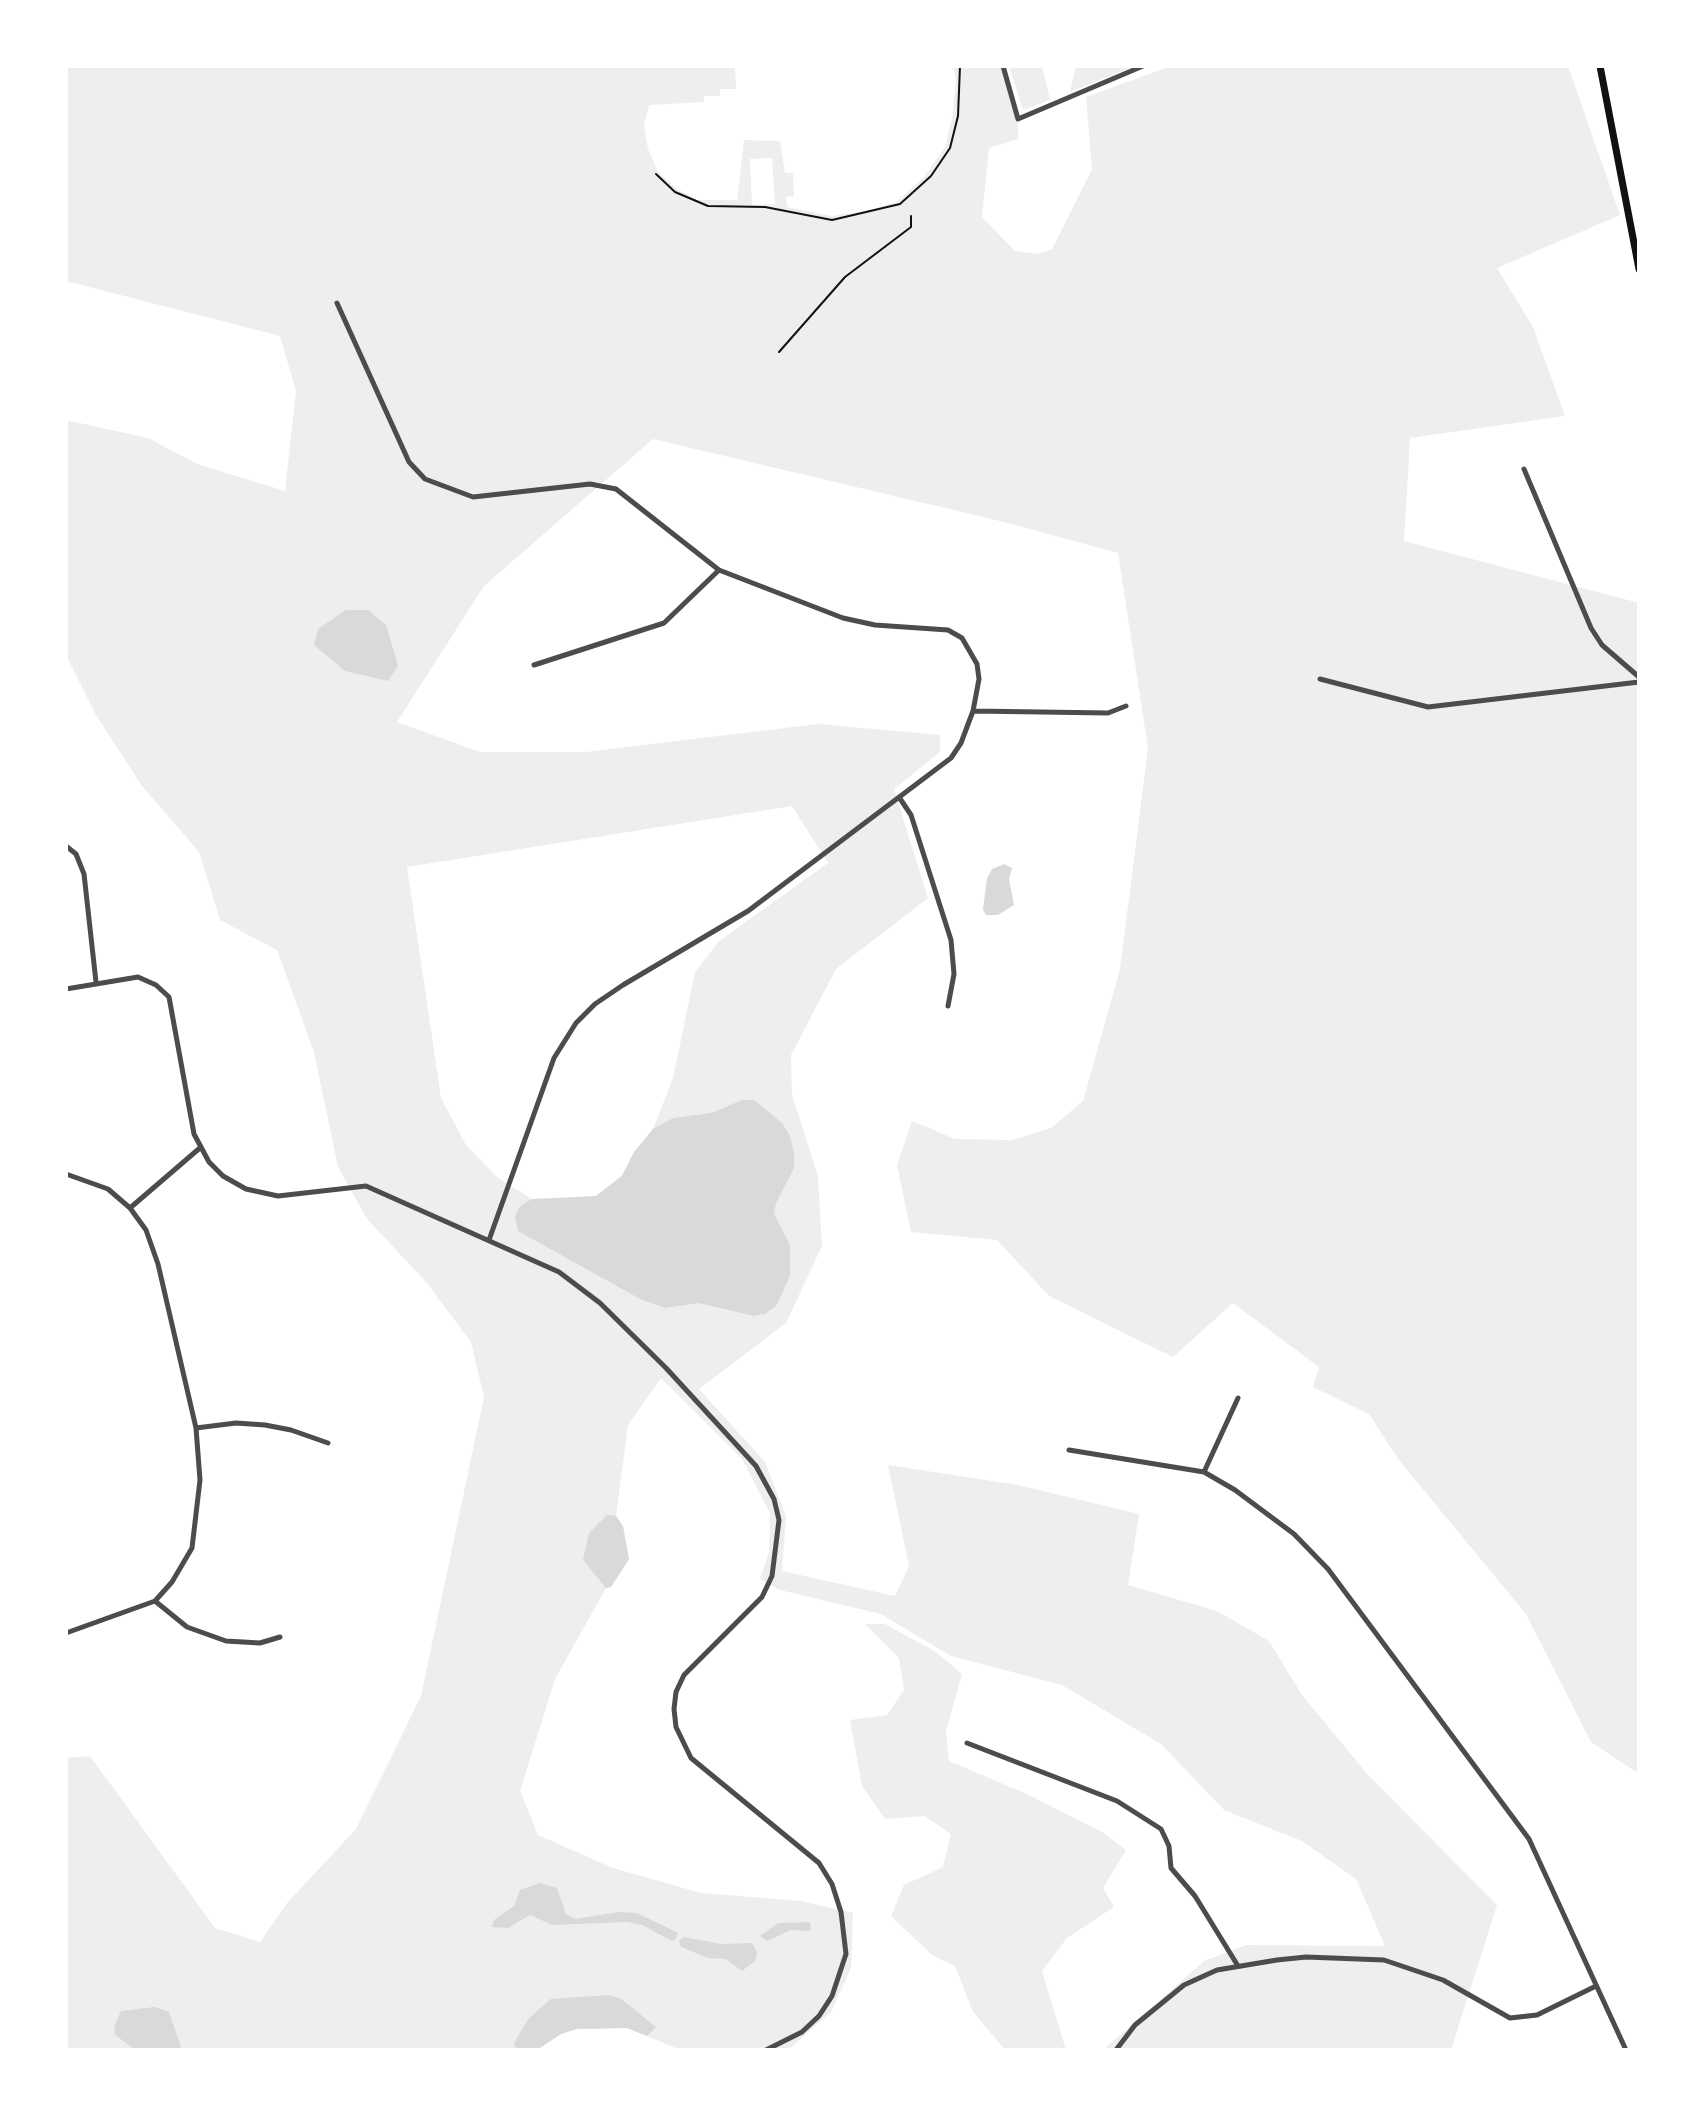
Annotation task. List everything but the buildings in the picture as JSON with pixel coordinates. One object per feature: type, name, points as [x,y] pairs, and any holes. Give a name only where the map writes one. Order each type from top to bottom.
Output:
[{"type":"main road","points":[[1600,66],[1639,269]]},
{"type":"street","points":[[1003,66],[1018,119],[1143,66]]},
{"type":"street","points":[[337,303],[409,462],[425,479],[473,497],[590,484],[616,489],[719,570],[843,618],[875,625],[948,630],[962,638],[977,664],[979,679],[973,711],[961,743],[951,758],[748,911],[623,985],[595,1004],[576,1023],[554,1058],[489,1240]]},
{"type":"street","points":[[1524,469],[1591,628],[1602,645],[1639,680]]},
{"type":"street","points":[[534,665],[664,623],[719,570]]},
{"type":"street","points":[[1320,679],[1428,707],[1639,680]]},
{"type":"street","points":[[973,711],[1108,713],[1126,706]]},
{"type":"street","points":[[899,797],[911,815],[951,940],[954,974],[948,1006]]},
{"type":"street","points":[[66,846],[76,854],[84,874],[96,982]]},
{"type":"street","points":[[66,989],[138,977],[156,985],[169,997],[194,1134],[209,1162],[246,1189],[278,1196],[366,1186],[559,1272],[600,1303],[737,1441],[762,1474],[774,1499],[779,1538],[772,1576],[762,1597],[684,1675],[676,1692],[674,1709],[676,1727],[691,1758],[819,1863],[832,1884],[841,1912],[846,1954],[832,1996],[819,2016],[802,2032],[766,2050]]},
{"type":"street","points":[[130,1208],[201,1147]]},
{"type":"street","points":[[66,1174],[108,1189],[130,1208],[146,1230],[158,1264],[196,1428],[200,1480],[192,1548],[172,1582],[155,1601],[66,1633]]},
{"type":"street","points":[[1204,1472],[1238,1398]]},
{"type":"street","points":[[196,1428],[236,1423],[265,1425],[328,1443]]},
{"type":"street","points":[[1069,1450],[1204,1472],[1235,1490],[1294,1534],[1328,1569],[1529,1839],[1626,2050]]},
{"type":"street","points":[[155,1601],[187,1627],[226,1641],[260,1643],[280,1637]]},
{"type":"street","points":[[967,1743],[1117,1801],[1161,1829],[1169,1846],[1171,1868],[1195,1896],[1238,1966]]},
{"type":"street","points":[[1116,2050],[1135,2025],[1170,1995],[1201,1977],[1238,1966],[1306,1957],[1384,1960],[1443,1980],[1510,2018],[1537,2015],[1596,1986]]},
{"type":"path","points":[[656,174],[675,192],[708,206],[765,207],[832,220],[870,214],[900,204],[931,176],[950,148],[958,116],[960,66]]},
{"type":"path","points":[[779,352],[845,277],[911,227],[911,216]]},
{"type":"shaded area","points":[[66,66],[735,66],[736,89],[720,89],[720,96],[704,96],[704,102],[649,105],[644,125],[648,149],[658,172],[677,189],[697,200],[737,200],[744,140],[780,141],[785,173],[793,173],[794,196],[786,197],[787,207],[832,216],[896,202],[924,177],[945,147],[956,81],[953,66],[1003,66],[1018,119],[1018,139],[989,148],[982,217],[1015,251],[1039,254],[1052,249],[1092,169],[1086,97],[1171,66],[1568,66],[1620,215],[1497,268],[1533,327],[1565,416],[1410,438],[1404,541],[1639,603],[1639,1774],[1591,1742],[1526,1614],[1398,1459],[1369,1414],[1313,1387],[1319,1367],[1233,1303],[1173,1357],[1049,1296],[997,1240],[911,1232],[897,1165],[912,1121],[955,1139],[1012,1140],[1051,1128],[1083,1101],[1120,969],[1148,748],[1118,553],[1000,521],[653,439],[484,586],[397,722],[480,752],[586,752],[818,724],[940,735],[940,752],[894,789],[928,898],[836,969],[791,1055],[792,1095],[818,1176],[822,1246],[786,1323],[699,1389],[765,1462],[786,1516],[782,1571],[895,1596],[909,1566],[888,1465],[1018,1485],[1139,1514],[1128,1585],[1217,1611],[1269,1641],[1302,1695],[1368,1775],[1497,1905],[1451,2050],[1103,2050],[1204,1961],[1246,1945],[1385,1946],[1356,1879],[1302,1841],[1224,1810],[1161,1744],[1062,1685],[951,1656],[881,1614],[780,1590],[760,1579],[769,1552],[770,1513],[742,1459],[661,1378],[628,1425],[616,1516],[623,1526],[629,1559],[611,1587],[606,1588],[555,1679],[520,1791],[538,1835],[613,1868],[701,1893],[801,1901],[853,1913],[851,1968],[831,2012],[788,2050],[681,2050],[627,2028],[577,2029],[561,2034],[537,2050],[66,2050],[66,1758],[90,1756],[215,1928],[260,1942],[287,1903],[356,1829],[421,1696],[484,1397],[471,1342],[426,1282],[367,1219],[338,1167],[314,1052],[277,950],[220,920],[199,852],[142,786],[96,715],[66,655],[66,420],[148,438],[197,464],[285,491],[296,391],[280,336],[66,281]],"holes":[[[772,158],[775,204],[752,205],[750,159]],[[792,806],[828,863],[719,941],[695,972],[673,1078],[653,1129],[634,1152],[622,1175],[596,1196],[574,1199],[532,1199],[498,1178],[466,1145],[441,1098],[407,867]]]},
{"type":"shaded area","points":[[1009,66],[1042,66],[1050,100],[1023,110]]},
{"type":"shaded area","points":[[1076,66],[1135,66],[1070,92]]},
{"type":"shaded area","points":[[346,610],[368,610],[386,625],[398,666],[388,681],[345,671],[314,645],[318,629]]},
{"type":"shaded area","points":[[1004,864],[1012,868],[1009,879],[1014,905],[998,915],[986,915],[983,909],[987,878],[992,869]]},
{"type":"shaded area","points":[[742,1100],[754,1100],[782,1123],[790,1136],[794,1153],[794,1168],[776,1203],[774,1214],[790,1245],[790,1276],[776,1306],[765,1314],[754,1316],[699,1303],[665,1308],[640,1299],[518,1231],[515,1216],[520,1206],[532,1199],[596,1196],[622,1176],[634,1152],[653,1129],[673,1118],[712,1113]]},
{"type":"shaded area","points":[[607,1515],[616,1516],[623,1526],[629,1559],[611,1587],[606,1588],[583,1560],[589,1533]]},
{"type":"shaded area","points":[[865,1624],[885,1624],[936,1652],[962,1674],[946,1731],[949,1761],[1027,1794],[1102,1832],[1126,1850],[1103,1888],[1114,1907],[1067,1938],[1042,1971],[1066,2050],[1005,2050],[973,2012],[955,1966],[932,1955],[891,1916],[904,1885],[943,1867],[951,1834],[925,1816],[885,1819],[862,1786],[850,1720],[887,1715],[904,1690],[899,1658]]},
{"type":"shaded area","points":[[540,1883],[557,1888],[566,1914],[575,1919],[619,1912],[637,1913],[678,1933],[676,1939],[672,1941],[642,1925],[627,1922],[552,1925],[530,1915],[508,1928],[492,1927],[494,1920],[514,1906],[520,1890]]},
{"type":"shaded area","points":[[810,1922],[811,1930],[791,1930],[767,1941],[760,1936],[778,1923]]},
{"type":"shaded area","points":[[684,1937],[721,1944],[752,1943],[757,1952],[756,1960],[742,1971],[726,1959],[708,1958],[681,1947],[679,1941]]},
{"type":"shaded area","points":[[608,1995],[621,1999],[656,2027],[647,2036],[627,2028],[577,2029],[561,2034],[537,2050],[517,2050],[514,2043],[529,2018],[551,1999]]},
{"type":"shaded area","points":[[155,2007],[169,2012],[182,2050],[136,2050],[115,2035],[114,2027],[121,2011]]}]
